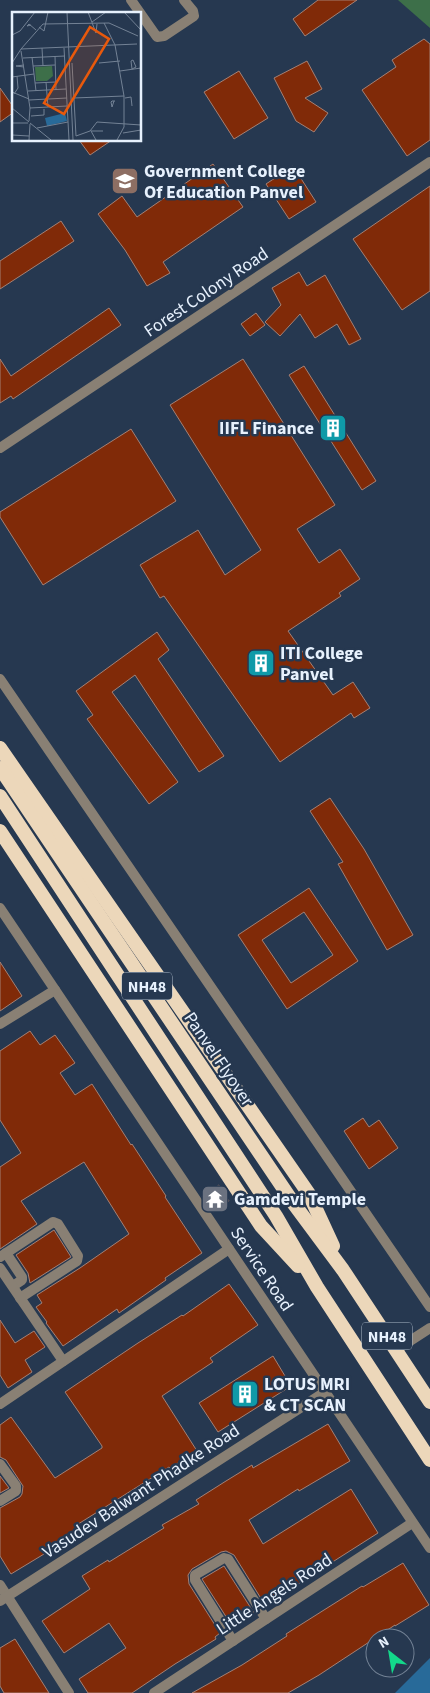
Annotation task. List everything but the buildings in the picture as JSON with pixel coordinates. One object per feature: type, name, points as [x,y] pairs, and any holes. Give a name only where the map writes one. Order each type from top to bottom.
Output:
[{"type":"highway","points":[[0,748],[309,1194],[343,1270]]},
{"type":"highway","name":"Panvel Flyover","points":[[0,768],[294,1204],[343,1270]]},
{"type":"highway","name":"NH48","points":[[0,796],[276,1216],[317,1287],[430,1460]]},
{"type":"highway","points":[[0,831],[261,1226],[317,1287]]},
{"type":"highway","name":"NH48","points":[[343,1270],[430,1402]]},
{"type":"street","points":[[131,0],[139,12]]},
{"type":"street","points":[[141,14],[157,37],[164,36],[194,16],[184,0]]},
{"type":"street","name":"Forest Colony Road","points":[[0,448],[430,162]]},
{"type":"street","points":[[0,680],[430,1307]]},
{"type":"street","name":"Service Road","points":[[0,908],[430,1548]]},
{"type":"street","points":[[0,1024],[55,990]]},
{"type":"street","points":[[12,1286],[22,1280],[22,1277],[3,1255],[53,1222],[58,1224],[78,1256],[77,1261],[20,1298]]},
{"type":"street","points":[[0,1404],[229,1249]]},
{"type":"street","points":[[0,1268],[63,1361]]},
{"type":"street","points":[[396,1350],[430,1328]]},
{"type":"street","name":"Vasudev Balwant Phadke Road","points":[[3,1598],[325,1392]]},
{"type":"street","points":[[0,1464],[16,1486],[16,1491],[0,1501]]},
{"type":"street","name":"Little Angels Road","points":[[154,1693],[412,1522]]},
{"type":"street","points":[[233,1641],[195,1580],[195,1575],[224,1558],[228,1559],[266,1619]]},
{"type":"street","points":[[0,1585],[3,1598],[70,1693]]},
{"type":"green space","points":[[398,0],[430,0],[430,28]]},
{"type":"water","points":[[430,1658],[430,1693],[395,1693],[410,1678],[415,1678],[415,1673]]},
{"type":"place","name":"Government College Of Education Panvel","points":[[125,181]]},
{"type":"place","name":"IIFL Finance","points":[[333,428]]},
{"type":"place","name":"ITI College Panvel","points":[[261,663]]},
{"type":"place","name":"Gamdevi Temple","points":[[215,1199]]},
{"type":"place","name":"LOTUS MRI & CT SCAN","points":[[245,1394]]}]
